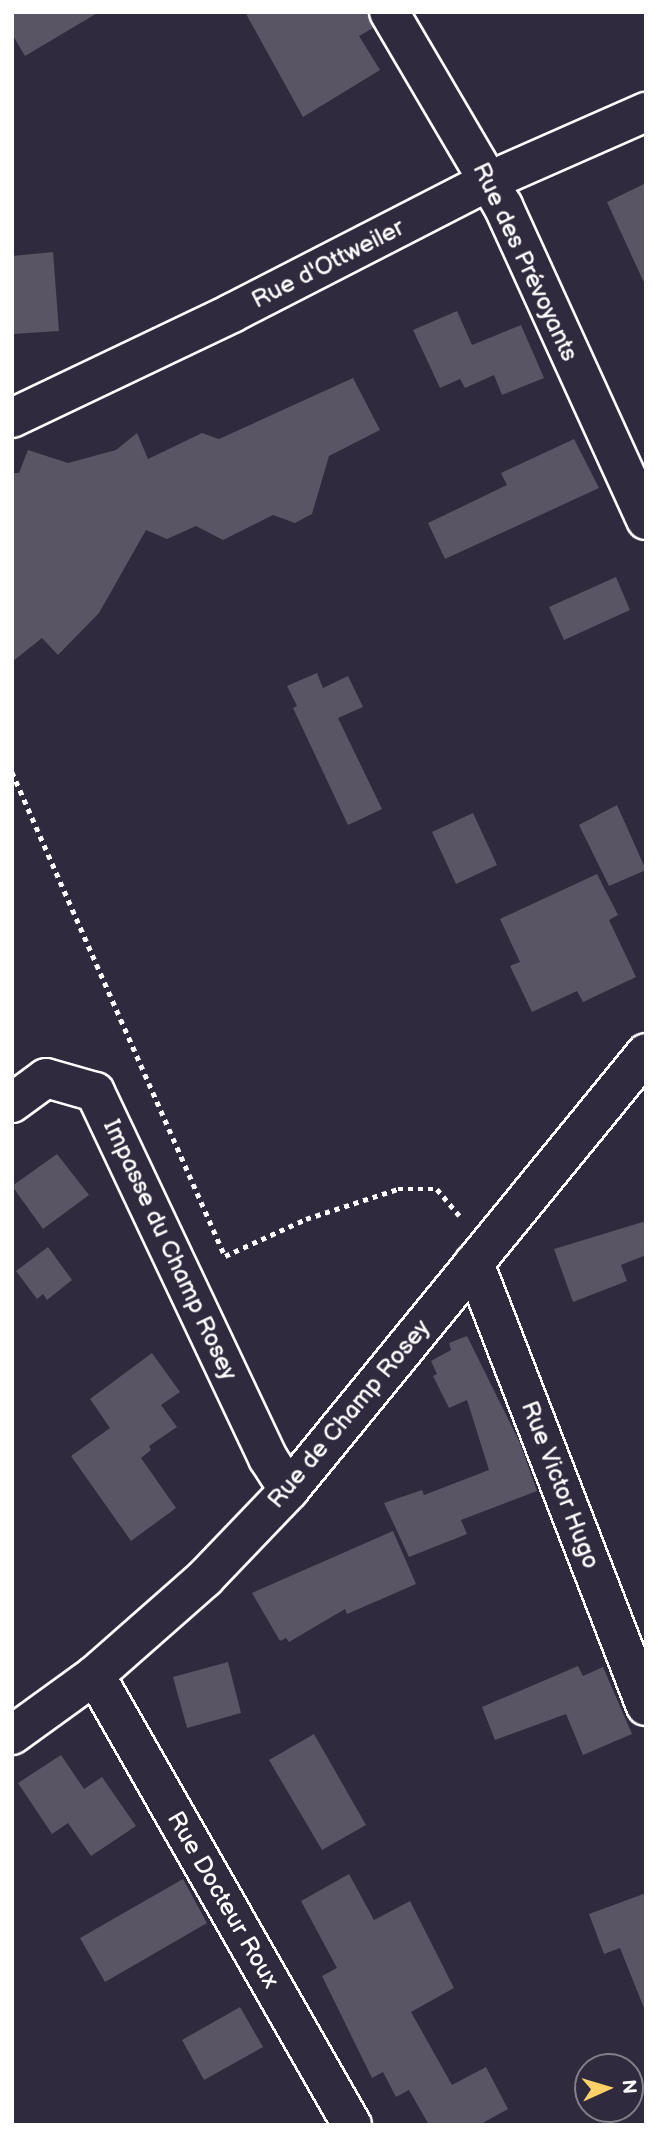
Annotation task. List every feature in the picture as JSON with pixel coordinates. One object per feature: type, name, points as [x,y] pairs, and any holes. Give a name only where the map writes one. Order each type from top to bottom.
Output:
[{"type":"street","name":"Rue des Prévoyants","points":[[388,12],[426,69],[487,182],[503,205],[635,472],[646,520]]},
{"type":"street","name":"Rue d'Ottweiler","points":[[12,418],[232,313],[487,182],[646,112]]},
{"type":"street","name":"Rue de Champ Rosey","points":[[12,1735],[95,1675],[205,1578],[289,1489],[646,1053]]},
{"type":"street","name":"Impasse du Champ Rosey","points":[[12,1103],[46,1078],[95,1092],[268,1458],[289,1489]]},
{"type":"street","name":"Rue Victor Hugo","points":[[481,1256],[646,1706]]},
{"type":"street","name":"Rue Docteur Roux","points":[[95,1675],[352,2125]]},
{"type":"path","points":[[12,772],[225,1256],[306,1219],[398,1189],[437,1189],[481,1256]]},
{"type":"building","points":[[12,12],[99,12],[25,56],[12,34]]},
{"type":"building","points":[[245,12],[367,12],[373,28],[359,36],[380,70],[303,117]]},
{"type":"building","points":[[646,183],[646,287],[607,202]]},
{"type":"building","points":[[53,252],[59,331],[12,334],[12,256]]},
{"type":"building","points":[[457,311],[472,345],[521,325],[544,378],[502,395],[494,375],[465,388],[460,379],[440,388],[413,330]]},
{"type":"building","points":[[353,378],[380,430],[329,456],[312,514],[295,523],[273,515],[223,540],[196,526],[167,539],[146,530],[99,613],[58,655],[42,638],[12,662],[12,473],[19,473],[28,450],[68,463],[116,450],[137,433],[148,459],[202,433],[219,439]]},
{"type":"building","points":[[574,439],[599,488],[445,559],[428,523],[507,485],[501,473]]},
{"type":"building","points":[[616,577],[630,610],[564,640],[549,607]]},
{"type":"building","points":[[317,673],[323,688],[348,676],[363,707],[338,718],[382,809],[348,825],[293,708],[297,706],[287,686]]},
{"type":"building","points":[[617,805],[646,870],[609,886],[579,825]]},
{"type":"building","points":[[473,813],[497,865],[456,884],[432,832]]},
{"type":"building","points":[[597,874],[618,915],[609,920],[636,977],[583,1002],[577,991],[532,1012],[510,966],[520,962],[500,919]]},
{"type":"building","points":[[57,1154],[89,1195],[43,1229],[12,1186]]},
{"type":"building","points":[[646,1221],[646,1255],[621,1265],[627,1281],[573,1302],[554,1249]]},
{"type":"building","points":[[48,1247],[72,1280],[47,1300],[43,1294],[37,1299],[16,1271]]},
{"type":"building","points":[[467,1336],[520,1443],[537,1491],[461,1520],[467,1534],[409,1557],[384,1503],[422,1490],[424,1495],[489,1470],[467,1400],[449,1408],[433,1376],[437,1374],[431,1361],[451,1350],[449,1343]]},
{"type":"building","points":[[152,1353],[180,1392],[161,1405],[177,1427],[149,1446],[151,1450],[141,1458],[176,1508],[131,1541],[71,1456],[110,1428],[90,1399]]},
{"type":"building","points":[[393,1531],[416,1584],[347,1614],[345,1609],[289,1642],[286,1638],[280,1641],[252,1593]]},
{"type":"building","points":[[228,1662],[241,1713],[187,1728],[173,1677]]},
{"type":"building","points":[[578,1666],[583,1676],[603,1667],[632,1734],[583,1755],[566,1714],[495,1740],[482,1707]]},
{"type":"building","points":[[314,1734],[366,1825],[322,1850],[269,1760]]},
{"type":"building","points":[[61,1755],[84,1789],[102,1777],[136,1826],[91,1856],[68,1823],[52,1834],[18,1783]]},
{"type":"building","points":[[349,1874],[374,1920],[410,1901],[454,1988],[411,2012],[452,2085],[486,2067],[508,2109],[479,2125],[429,2125],[409,2090],[396,2097],[383,2072],[372,2078],[322,1976],[337,1968],[301,1901]]},
{"type":"building","points":[[183,1879],[207,1923],[105,1982],[80,1938]]},
{"type":"building","points":[[646,1893],[644,2008],[620,1948],[604,1954],[589,1914]]},
{"type":"building","points":[[240,2007],[263,2047],[204,2080],[182,2040]]}]
